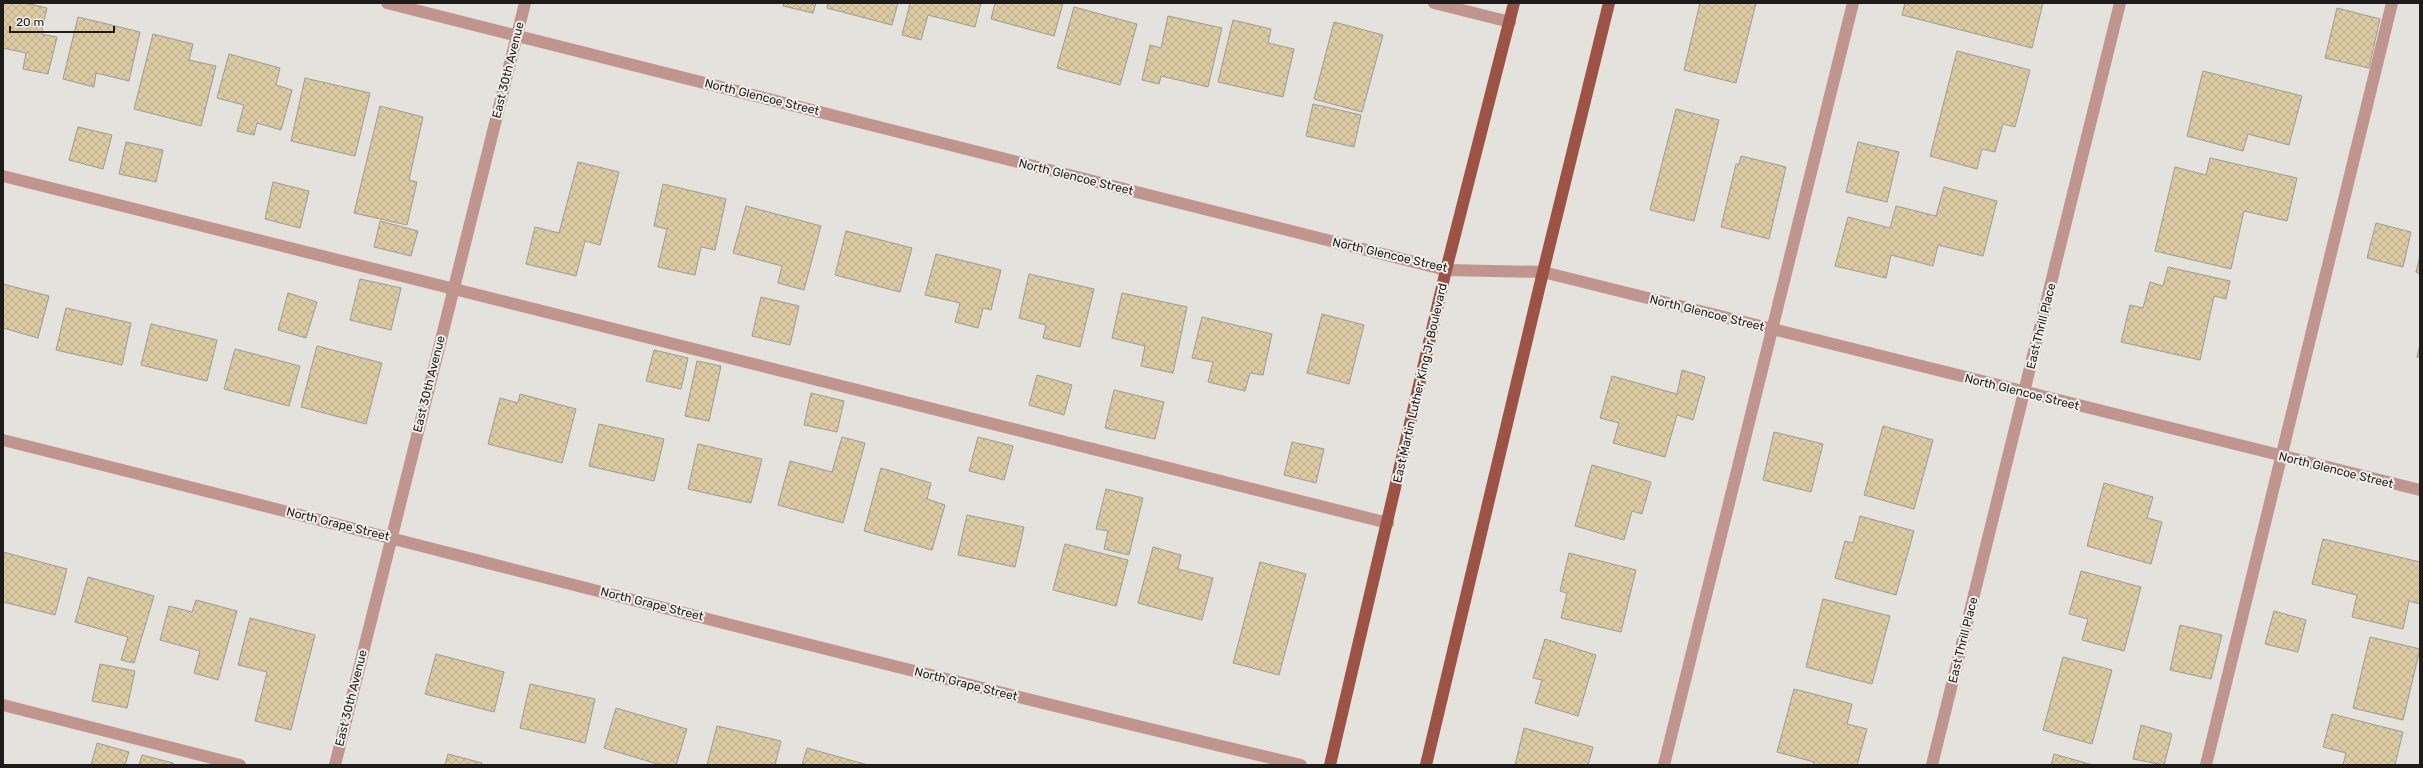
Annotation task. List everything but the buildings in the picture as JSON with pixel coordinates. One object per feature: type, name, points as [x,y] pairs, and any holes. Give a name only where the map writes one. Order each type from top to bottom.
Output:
[{"type":"main road","name":"East Martin Luther King Jr Boulevard","points":[[1330,765],[1388,523],[1446,270],[1514,3]]},
{"type":"main road","points":[[1426,765],[1542,272],[1609,3]]},
{"type":"street","name":"North Glencoe Street","points":[[388,3],[1446,270],[1542,272],[2420,490]]},
{"type":"street","name":"East 30th Avenue","points":[[334,765],[452,289],[525,3]]},
{"type":"street","points":[[1434,3],[1510,22]]},
{"type":"street","points":[[1664,765],[1852,3]]},
{"type":"street","name":"East Thrill Place","points":[[1932,765],[2120,3]]},
{"type":"street","points":[[2206,765],[2392,3]]},
{"type":"street","points":[[3,176],[1388,523]]},
{"type":"street","name":"North Grape Street","points":[[3,440],[391,537],[1004,694],[1301,765]]},
{"type":"street","points":[[3,705],[240,765]]}]
